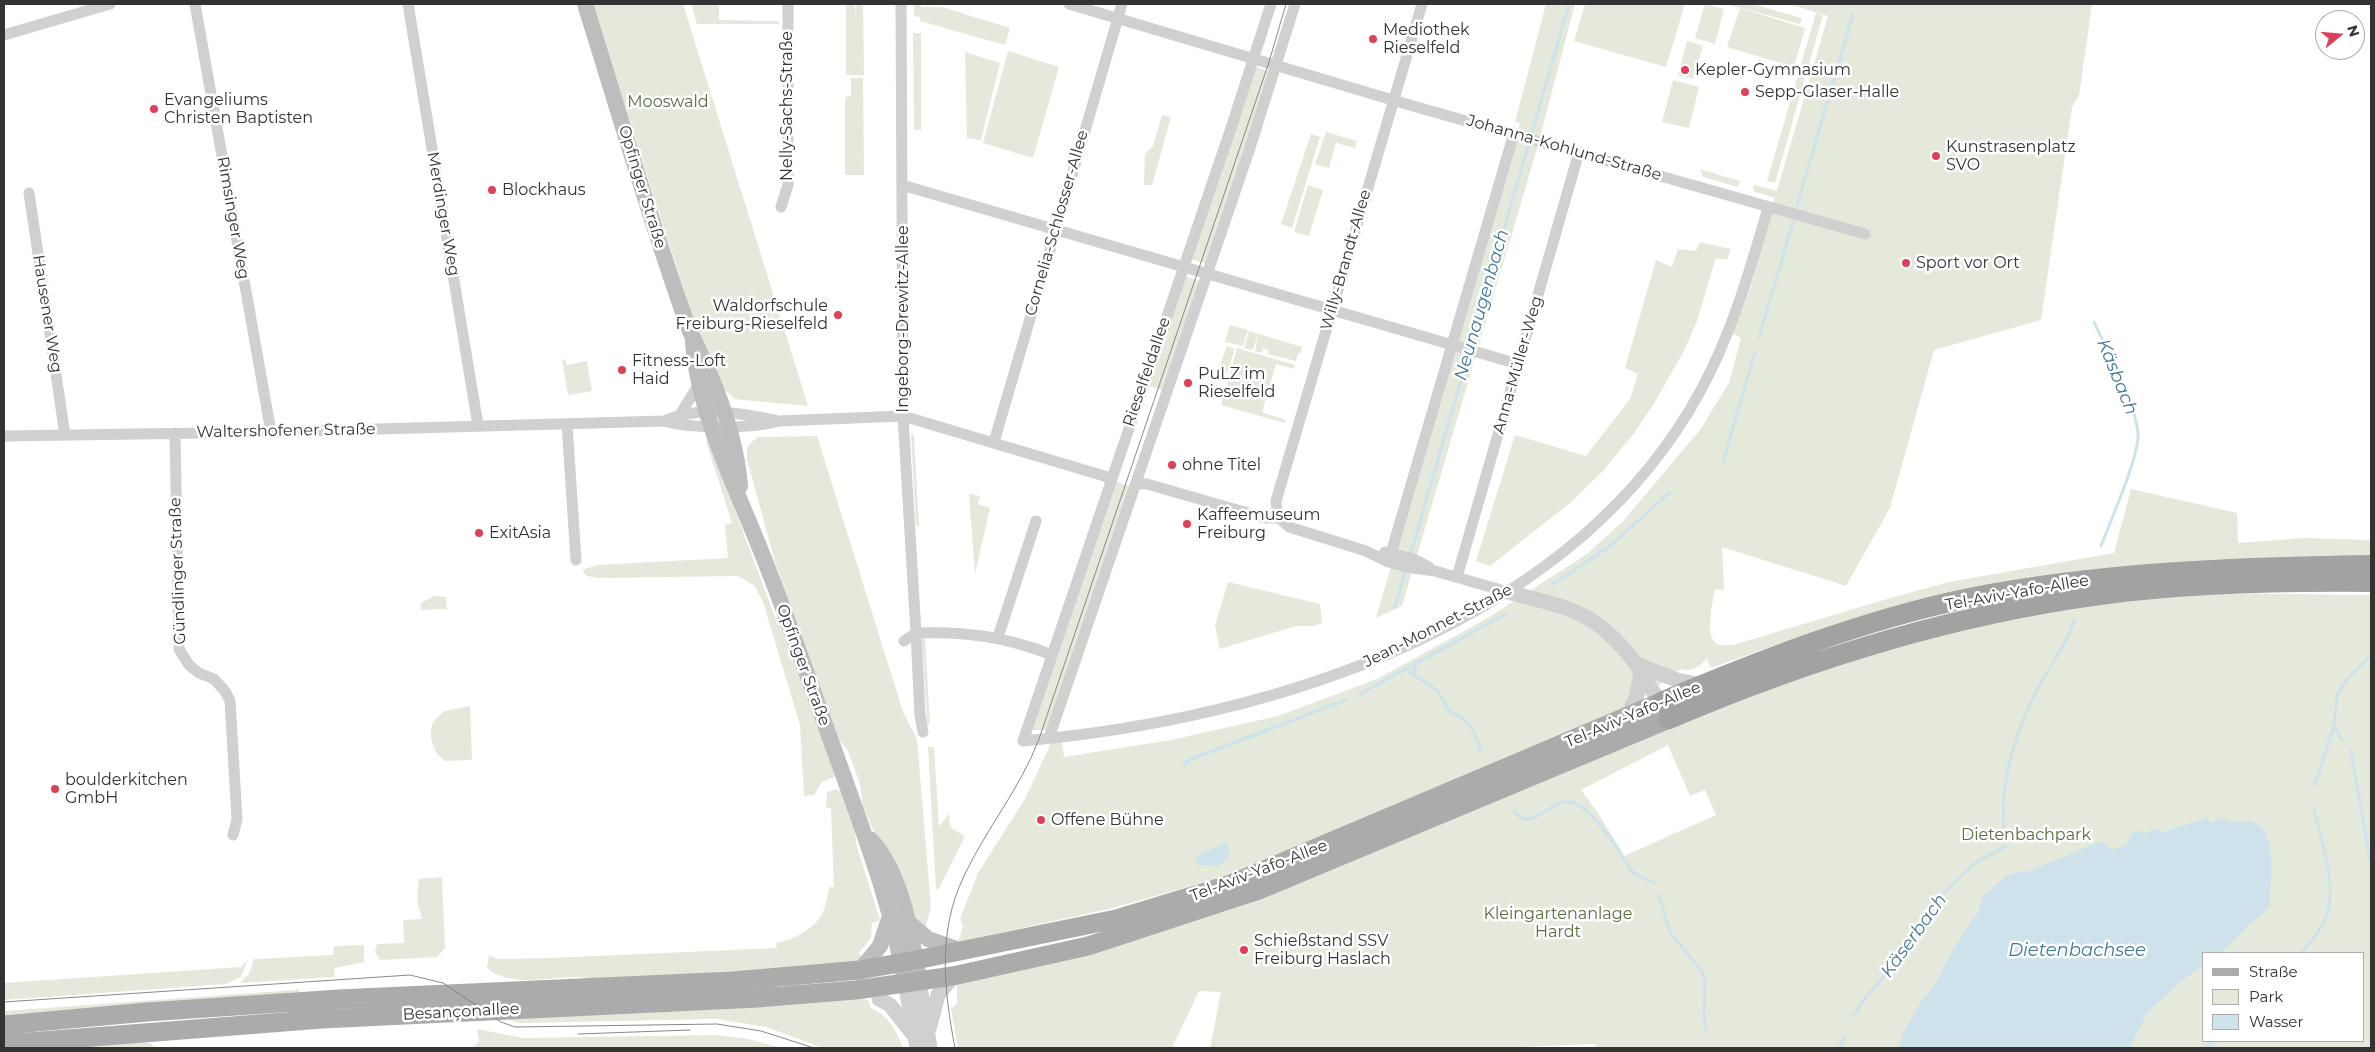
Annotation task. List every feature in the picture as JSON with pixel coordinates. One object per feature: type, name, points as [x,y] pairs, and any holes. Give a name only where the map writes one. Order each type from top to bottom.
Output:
[{"type":"highway","name":"Tel-Aviv-Yafo-Allee","points":[[1665,711],[1702,685],[1784,653],[1856,629],[1967,599],[2033,587],[2194,570],[2371,566]]},
{"type":"highway","name":"Tel-Aviv-Yafo-Allee","points":[[1665,711],[1766,680],[1846,651],[1911,633],[2034,606],[2166,588],[2269,582],[2371,582]]},
{"type":"main road","name":"Opfinger Straße","points":[[585,4],[655,231],[693,341],[707,368],[741,499],[863,832],[890,914],[909,961]]},
{"type":"main road","name":"Opfinger Straße","points":[[693,341],[697,390],[719,419]]},
{"type":"main road","name":"Tel-Aviv-Yafo-Allee","points":[[909,961],[1144,912],[1254,876],[1626,717],[1665,711]]},
{"type":"main road","name":"Tel-Aviv-Yafo-Allee","points":[[912,982],[952,976],[1088,946],[1259,890],[1665,711]]},
{"type":"main road","name":"Opfinger Straße","points":[[863,832],[878,846],[891,867],[907,921],[912,982]]},
{"type":"main road","points":[[860,970],[880,946],[890,914]]},
{"type":"main road","points":[[907,921],[928,938],[954,948],[979,947]]},
{"type":"main road","name":"Besançonallee","points":[[4,1025],[147,1012],[330,1000],[733,981],[860,970],[909,961]]},
{"type":"main road","name":"Besançonallee","points":[[4,1044],[322,1019],[725,1000],[856,990],[912,982]]},
{"type":"main road","points":[[856,990],[879,999]]},
{"type":"street","points":[[4,35],[110,4]]},
{"type":"street","name":"Rimsinger Weg","points":[[195,4],[271,432]]},
{"type":"street","name":"Merdinger Weg","points":[[408,4],[478,425]]},
{"type":"street","name":"Nelly-Sachs-Straße","points":[[781,207],[788,185],[788,4]]},
{"type":"street","name":"Ingeborg-Drewitz-Allee","points":[[901,4],[903,416],[920,715],[923,732]]},
{"type":"street","name":"Johanna-Kohlund-Straße","points":[[1069,4],[1768,208],[1865,234]]},
{"type":"street","name":"Cornelia-Schlosser-Allee","points":[[994,442],[1122,4]]},
{"type":"street","name":"Rieselfeldallee","points":[[1023,741],[1183,266],[1259,59],[1271,4]]},
{"type":"street","name":"Rieselfeldallee","points":[[1049,738],[1278,64],[1295,4]]},
{"type":"street","name":"Willy-Brandt-Allee","points":[[1279,518],[1276,501],[1280,484],[1422,4]]},
{"type":"street","points":[[1396,558],[1515,134]]},
{"type":"street","name":"Anna-Müller-Weg","points":[[1458,577],[1580,152]]},
{"type":"street","points":[[902,185],[1518,364]]},
{"type":"street","name":"Hausener Weg","points":[[30,193],[66,434]]},
{"type":"street","name":"Jean-Monnet-Straße","points":[[1023,741],[1163,722],[1233,707],[1297,688],[1360,666],[1457,620],[1508,592],[1541,570],[1598,523],[1659,456],[1701,391],[1719,352],[1746,282],[1768,208]]},
{"type":"street","name":"Waltershofener Straße","points":[[664,421],[681,413],[697,390]]},
{"type":"street","name":"Waltershofener Straße","points":[[681,413],[719,419]]},
{"type":"street","points":[[719,419],[779,421],[903,416],[1111,478]]},
{"type":"street","name":"Waltershofener Straße","points":[[4,436],[271,432],[664,421],[681,426],[719,419]]},
{"type":"street","points":[[567,424],[576,560]]},
{"type":"street","name":"Gündlinger Straße","points":[[176,432],[179,649],[189,665],[199,673],[214,679],[225,691],[230,701],[237,819],[233,835]]},
{"type":"street","points":[[1136,484],[1147,484],[1265,518],[1279,518],[1289,527],[1583,613],[1612,636],[1663,688],[1665,711]]},
{"type":"street","points":[[998,637],[1036,521]]},
{"type":"street","points":[[904,641],[916,633],[949,632],[998,637],[1052,655]]},
{"type":"street","points":[[1644,669],[1677,680],[1702,685]]},
{"type":"street","points":[[1626,717],[1636,699],[1644,669]]},
{"type":"street","points":[[879,999],[890,1006],[923,1042],[938,995],[952,976]]},
{"type":"street","name":"Opfinger Straße","points":[[912,982],[923,1042]]},
{"type":"green space","name":"Mooswald","points":[[592,4],[683,4],[808,406],[735,399],[726,391],[721,391],[702,346]]},
{"type":"green space","points":[[691,4],[719,4],[719,20],[779,21],[779,24],[697,24]]},
{"type":"green space","points":[[846,4],[855,4],[855,19],[856,4],[863,4],[864,75],[846,75]]},
{"type":"green space","points":[[914,4],[921,4],[921,7],[942,7],[1010,28],[1005,45],[920,21],[920,17],[914,16]]},
{"type":"green space","points":[[1546,4],[1575,4],[1536,152],[1402,606],[1376,618],[1520,123],[1515,122]]},
{"type":"green space","points":[[1585,4],[1685,4],[1666,67],[1574,41]]},
{"type":"green space","points":[[1705,4],[1724,9],[1715,44],[1695,38]]},
{"type":"green space","points":[[1726,4],[1752,4],[1802,18],[1800,24]]},
{"type":"green space","points":[[1788,4],[2092,4],[2079,96],[2072,107],[2041,320],[1934,350],[1890,508],[1846,586],[1722,547],[1724,590],[1715,589],[1710,618],[1711,634],[1717,644],[1733,645],[1949,582],[2114,553],[2131,489],[2237,513],[2238,543],[2305,538],[2371,540],[2371,556],[1860,619],[1773,646],[1711,668],[1707,659],[1695,668],[1689,670],[1681,669],[1619,715],[1243,871],[1113,908],[958,942],[963,926],[960,919],[978,873],[1025,799],[1051,743],[1062,742],[1064,757],[1171,740],[1278,716],[1377,679],[1486,619],[1587,554],[1623,521],[1700,430],[1729,383],[1741,338],[1733,334],[1751,286],[1775,198],[1753,191],[1754,185],[1777,191],[1828,16]]},
{"type":"green space","points":[[1740,8],[1805,28],[1794,67],[1727,47]]},
{"type":"green space","points":[[1816,13],[1823,15],[1775,183],[1767,181]]},
{"type":"green space","points":[[913,33],[921,33],[921,130],[914,130]]},
{"type":"green space","points":[[1687,41],[1703,46],[1693,79],[1678,75]]},
{"type":"green space","points":[[1008,51],[1059,67],[1033,158],[983,143]]},
{"type":"green space","points":[[965,52],[1000,63],[981,140],[967,138]]},
{"type":"green space","points":[[1255,67],[1272,72],[1207,264],[1190,259]]},
{"type":"green space","points":[[851,78],[863,78],[864,175],[845,175],[845,97],[851,96]]},
{"type":"green space","points":[[1673,80],[1699,87],[1689,128],[1662,122]]},
{"type":"green space","points":[[1162,115],[1171,117],[1152,185],[1144,185],[1145,154],[1153,146]]},
{"type":"green space","points":[[1326,132],[1357,141],[1355,148],[1336,143],[1329,168],[1315,164]]},
{"type":"green space","points":[[1311,134],[1320,137],[1292,228],[1281,224]]},
{"type":"green space","points":[[1700,169],[1740,181],[1738,187],[1703,177]]},
{"type":"green space","points":[[1308,185],[1323,190],[1309,236],[1294,232]]},
{"type":"green space","points":[[1700,242],[1731,249],[1727,260],[1716,258],[1697,321],[1684,351],[1653,405],[1634,433],[1603,471],[1570,503],[1490,566],[1476,561],[1515,435],[1586,456],[1630,399],[1638,374],[1625,368],[1656,260],[1672,267],[1678,249],[1696,251]]},
{"type":"green space","points":[[1184,276],[1201,281],[1164,391],[1147,385]]},
{"type":"green space","points":[[1230,325],[1248,330],[1243,346],[1225,342]]},
{"type":"green space","points":[[1249,331],[1302,347],[1300,354],[1298,354],[1296,361],[1268,354],[1269,350],[1263,348],[1261,353],[1255,351],[1258,334],[1253,350],[1244,348]]},
{"type":"green space","points":[[1227,346],[1235,349],[1224,382],[1215,379]]},
{"type":"green space","points":[[1237,348],[1295,365],[1294,369],[1276,364],[1262,412],[1285,420],[1285,423],[1221,405]]},
{"type":"green space","points":[[565,359],[567,365],[587,361],[592,391],[568,395],[562,360]]},
{"type":"green space","points":[[911,435],[914,435],[919,526],[916,526]]},
{"type":"green space","points":[[817,436],[903,712],[917,739],[931,908],[924,932],[916,924],[863,807],[860,784],[848,751],[837,737],[775,562],[747,459],[747,447],[757,437]]},
{"type":"green space","points":[[706,441],[709,441],[775,617],[784,620],[836,776],[822,782],[814,795],[804,796],[800,725],[764,605],[755,586],[738,576],[598,578],[587,576],[582,570],[597,565],[728,558],[725,525],[732,523]]},
{"type":"green space","points":[[1115,481],[1132,487],[1049,730],[1031,730]]},
{"type":"green space","points":[[969,494],[980,496],[978,504],[990,508],[975,574]]},
{"type":"green space","points":[[1228,582],[1320,604],[1322,623],[1313,626],[1296,626],[1220,649],[1215,626]]},
{"type":"green space","name":"Dietenbachpark","points":[[2212,593],[2371,595],[2371,1048],[1596,1048],[1595,1044],[1491,1048],[1210,1048],[1221,992],[1199,991],[1172,1048],[958,1048],[951,1009],[957,1004],[957,982],[1037,963],[1841,658],[2044,610]],"holes":[[[1668,745],[1690,796],[1705,790],[1716,815],[1624,856],[1598,813],[1581,790]]]},
{"type":"green space","points":[[434,596],[446,597],[447,609],[421,610],[421,603]]},
{"type":"green space","points":[[925,637],[930,725],[927,723],[922,640]]},
{"type":"green space","points":[[470,706],[472,760],[445,761],[432,744],[433,722],[444,711]]},
{"type":"green space","points":[[928,747],[934,747],[939,827],[949,813],[950,827],[965,836],[938,890],[936,889]]},
{"type":"green space","points":[[836,789],[842,792],[854,826],[857,847],[880,920],[872,923],[871,938],[859,953],[863,960],[856,964],[615,981],[576,977],[518,980],[507,978],[487,968],[489,955],[498,959],[550,958],[777,948],[776,943],[796,936],[814,924],[823,911],[830,887],[834,887],[831,808],[826,807],[827,792]]},
{"type":"green space","points":[[442,877],[445,948],[437,957],[380,960],[375,952],[377,944],[404,943],[403,920],[422,919],[417,900],[419,879]]},
{"type":"green space","points":[[364,945],[364,962],[335,968],[334,977],[240,983],[249,974],[254,959],[333,955],[334,946]]},
{"type":"green space","points":[[248,959],[241,977],[226,984],[4,1000],[4,983],[241,967]]},
{"type":"green space","points":[[335,987],[299,990],[299,992],[4,1018],[4,1011]]},
{"type":"green space","points":[[868,1000],[871,1008],[888,1020],[903,1048],[823,1048],[766,1027],[716,1019],[520,1023],[506,1019],[729,1005],[768,1007]]},
{"type":"green space","points":[[477,1029],[523,1038],[717,1035],[748,1039],[783,1048],[473,1048],[479,1041]]},
{"type":"green space","points":[[137,1042],[150,1043],[155,1048],[23,1048]]},
{"type":"water","name":"Dietenbachsee","points":[[2206,818],[2212,824],[2219,818],[2250,822],[2262,828],[2270,848],[2269,907],[2221,952],[2202,952],[2202,966],[2185,978],[2148,1012],[2129,1048],[1898,1048],[1904,1032],[1919,1005],[1937,981],[1953,950],[1979,910],[1981,898],[2009,874],[2029,871],[2102,841],[2111,850],[2125,846],[2132,834],[2139,830],[2144,834],[2155,829],[2164,832]]},
{"type":"water","points":[[1227,842],[1229,855],[1220,866],[1197,865],[1195,857]]},
{"type":"waterway","name":"Neunaugenbach","points":[[1470,347],[1569,4]]},
{"type":"waterway","points":[[1797,206],[1853,14]]},
{"type":"waterway","points":[[1759,337],[1793,222]]},
{"type":"waterway","name":"Käsbach","points":[[2094,322],[2132,406],[2138,433],[2130,472],[2101,546]]},
{"type":"waterway","points":[[1723,462],[1755,352]]},
{"type":"waterway","name":"Neunaugenbach","points":[[1410,556],[1469,353]]},
{"type":"waterway","points":[[1553,584],[1610,546],[1670,492]]},
{"type":"waterway","name":"Neunaugenbach","points":[[1395,607],[1406,569]]},
{"type":"waterway","points":[[1360,694],[1506,614]]},
{"type":"waterway","name":"Käsbach","points":[[2004,827],[2003,809],[2007,773],[2017,738],[2030,704],[2067,639],[2074,621]]},
{"type":"waterway","points":[[2315,785],[2334,726],[2337,695],[2348,678],[2371,655]]},
{"type":"waterway","points":[[1413,676],[1416,663]]},
{"type":"waterway","name":"Neunaugenbach","points":[[1409,672],[1438,691],[1449,711],[1462,718],[1473,729],[1481,751]]},
{"type":"waterway","points":[[1184,769],[1185,763],[1189,760],[1346,700]]},
{"type":"waterway","points":[[2334,726],[2342,740]]},
{"type":"waterway","points":[[2351,751],[2370,860]]},
{"type":"waterway","name":"Neunaugenbach","points":[[1514,811],[1521,818],[1529,819],[1536,817],[1559,803],[1568,802],[1578,805],[1607,834],[1631,870],[1638,876],[1654,883]]},
{"type":"waterway","points":[[2302,952],[2324,922],[2330,895],[2328,866],[2314,809]]},
{"type":"waterway","name":"Käserbach","points":[[1853,1016],[1865,998],[1898,961],[1939,898],[1974,864],[2006,846]]},
{"type":"waterway","name":"Neunaugenbach","points":[[1659,895],[1670,933],[1701,970],[1705,981],[1704,1014],[1706,1031]]},
{"type":"waterway","name":"Käserbach","points":[[1839,1048],[1845,1036]]},
{"type":"waterway","points":[[2206,1048],[2213,1042]]},
{"type":"tram line","points":[[955,1048],[948,1005],[945,961],[946,940],[955,897],[982,842],[1013,792],[1039,739],[1269,62],[1286,4]]},
{"type":"tram line","points":[[4,1002],[410,975],[443,983],[501,1022],[515,1027],[717,1024],[761,1031],[814,1048]]},
{"type":"tram line","points":[[578,1034],[690,1030]]},
{"type":"place","name":"Mediothek Rieselfeld","points":[[1373,39]]},
{"type":"place","name":"Kepler-Gymnasium","points":[[1685,70]]},
{"type":"place","name":"Sepp-Glaser-Halle","points":[[1745,92]]},
{"type":"place","name":"Evangeliums Christen Baptisten","points":[[154,109]]},
{"type":"place","name":"Kunstrasenplatz SVO","points":[[1936,156]]},
{"type":"place","name":"Blockhaus","points":[[492,190]]},
{"type":"place","name":"Sport vor Ort","points":[[1906,263]]},
{"type":"place","name":"Waldorfschule Freiburg-Rieselfeld","points":[[838,315]]},
{"type":"place","name":"Fitness-Loft Haid","points":[[622,370]]},
{"type":"place","name":"PuLZ im Rieselfeld","points":[[1188,383]]},
{"type":"place","name":"ohne Titel","points":[[1172,465]]},
{"type":"place","name":"Kaffeemuseum Freiburg","points":[[1187,524]]},
{"type":"place","name":"ExitAsia","points":[[479,533]]},
{"type":"place","name":"boulderkitchen GmbH","points":[[55,789]]},
{"type":"place","name":"Offene Bühne","points":[[1041,820]]},
{"type":"place","name":"Schießstand SSV Freiburg Haslach","points":[[1244,950]]},
{"type":"park label","name":"Kleingartenanlage Hardt","points":[[1558,923]]}]
